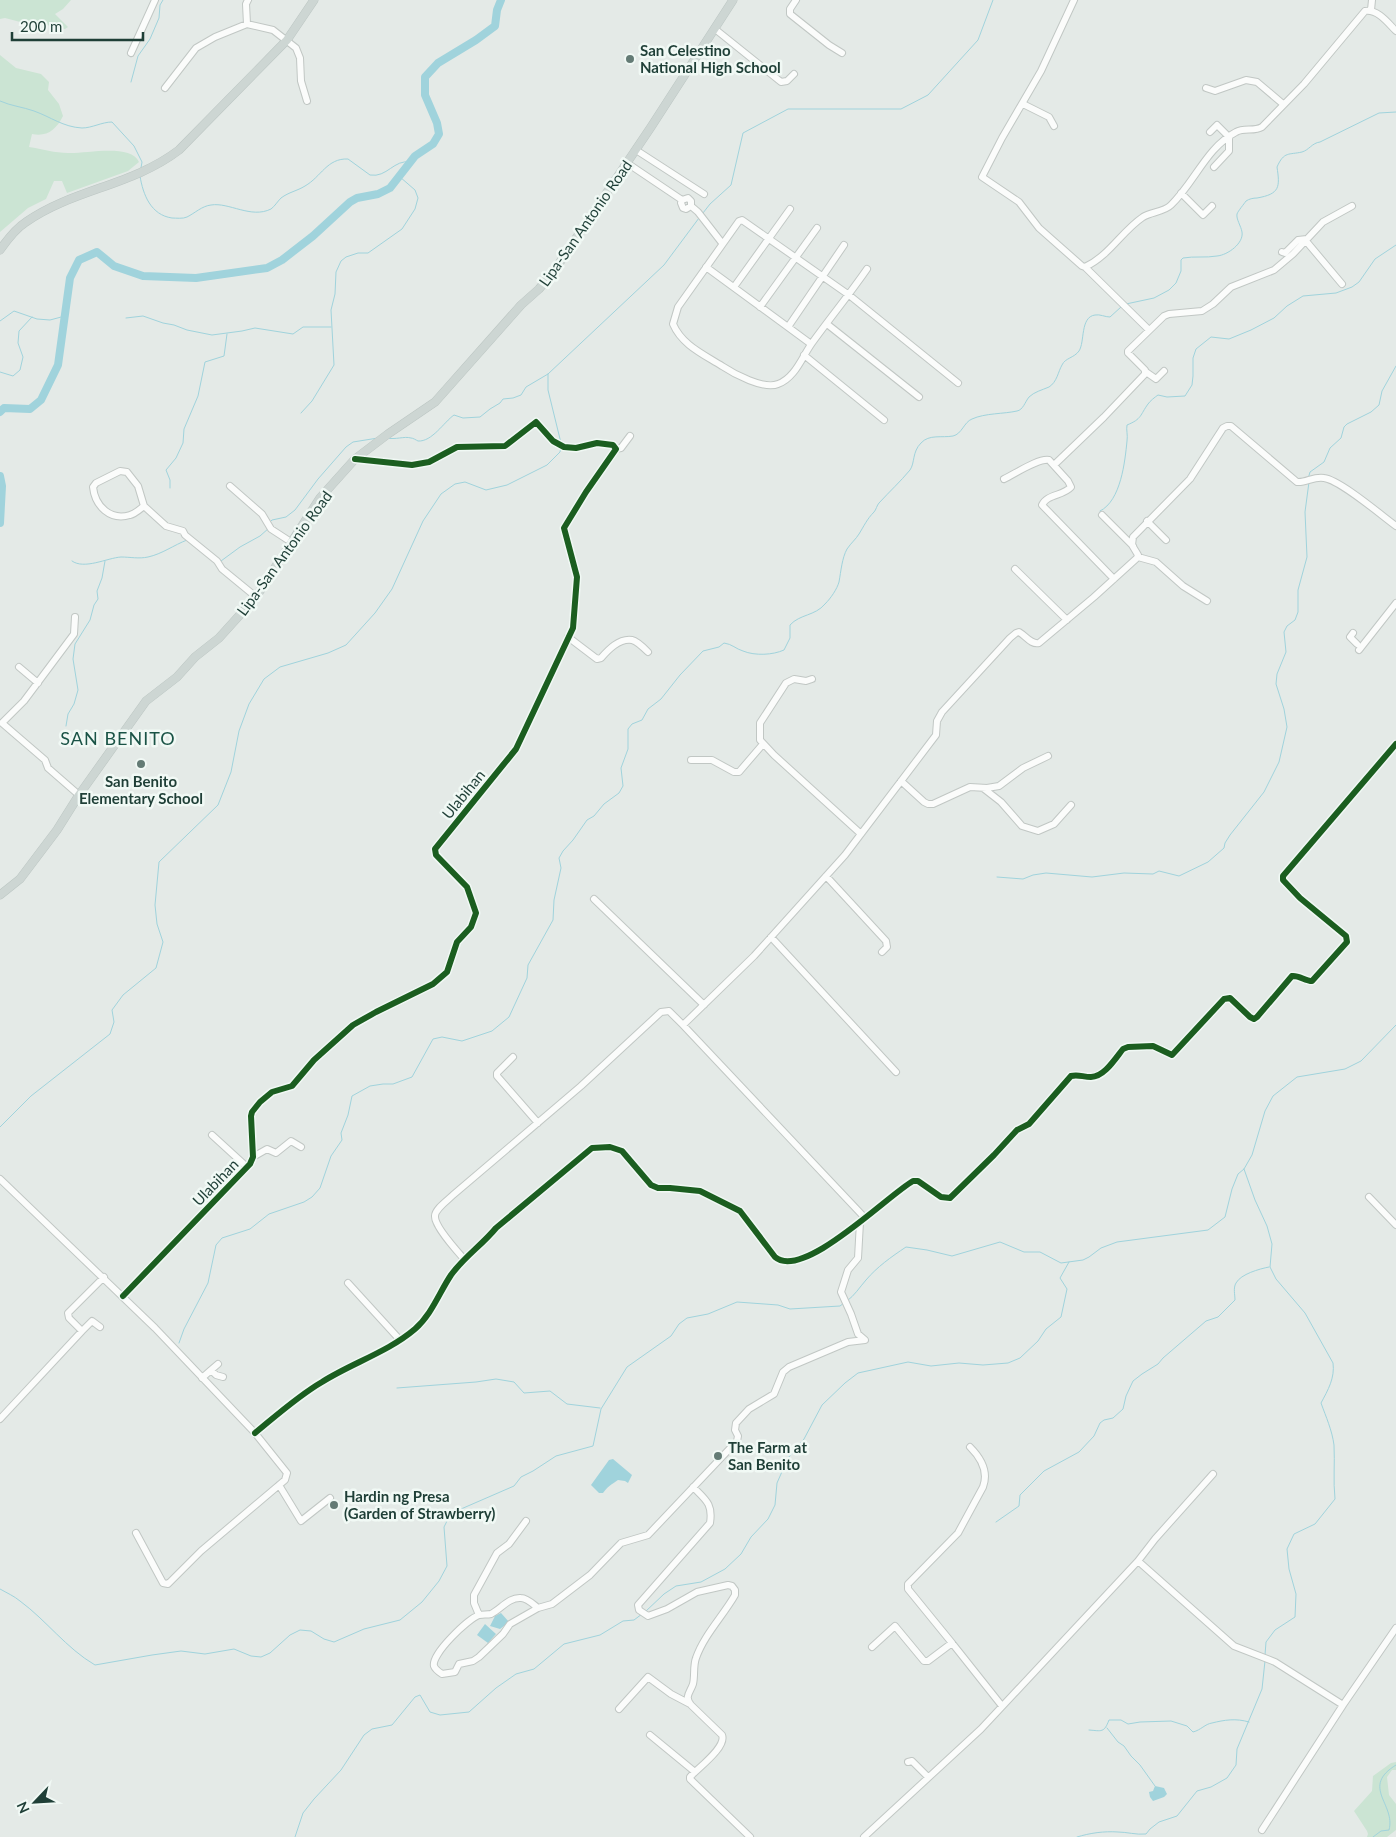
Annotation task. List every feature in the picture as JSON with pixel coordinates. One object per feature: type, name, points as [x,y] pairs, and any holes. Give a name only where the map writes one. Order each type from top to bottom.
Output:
[{"type":"main road","points":[[0,250],[16,230],[32,218],[63,202],[134,177],[168,159],[287,40],[314,0]]},
{"type":"main road","name":"Lipa-San Antonio Road","points":[[0,896],[20,879],[57,830],[79,795],[146,701],[177,677],[195,657],[219,638],[256,597],[320,498],[355,459],[435,402],[521,305],[539,289],[554,271],[636,150],[733,0]]},
{"type":"street","points":[[131,53],[155,0]]},
{"type":"street","points":[[247,24],[246,4],[248,0]]},
{"type":"street","points":[[796,0],[790,9],[790,14],[829,45],[842,52]]},
{"type":"street","points":[[1074,0],[1052,49],[982,177],[1019,202],[1039,228],[1082,266],[1086,267],[1149,330]]},
{"type":"street","points":[[1371,10],[1372,0]]},
{"type":"street","points":[[1086,267],[1101,256],[1142,218],[1168,208],[1199,171],[1204,160],[1229,137],[1237,131],[1253,130],[1262,127],[1304,84],[1366,11],[1371,10],[1376,13],[1396,31]]},
{"type":"street","points":[[165,88],[196,48],[215,37],[247,24],[273,30],[296,48],[300,58],[301,81],[307,101]]},
{"type":"street","points":[[715,28],[781,82],[787,81],[794,74]]},
{"type":"street","points":[[1206,88],[1215,91],[1246,80],[1252,80],[1283,104]]},
{"type":"street","points":[[1023,104],[1049,117],[1054,126]]},
{"type":"street","points":[[1210,132],[1217,126],[1229,137],[1229,151],[1214,166]]},
{"type":"street","points":[[636,150],[704,194]]},
{"type":"street","points":[[627,163],[682,200],[683,208],[686,209],[691,206],[698,212],[722,243]]},
{"type":"street","points":[[1181,193],[1203,215],[1212,206]]},
{"type":"street","points":[[1164,371],[1156,379],[1146,372],[1128,352],[1149,330],[1169,314],[1193,312],[1208,308],[1231,287],[1274,270],[1323,222],[1352,206]]},
{"type":"street","points":[[734,287],[790,210]]},
{"type":"street","points":[[867,269],[849,295],[811,344],[789,377],[778,385],[768,387],[732,372],[681,340],[673,324],[678,307],[740,220],[769,238],[849,295],[958,382]]},
{"type":"street","points":[[760,306],[817,228]]},
{"type":"street","points":[[1282,252],[1285,253],[1298,240],[1306,240]]},
{"type":"street","points":[[1306,240],[1342,284]]},
{"type":"street","points":[[788,327],[844,245]]},
{"type":"street","points":[[706,267],[811,344]]},
{"type":"street","points":[[827,324],[919,397]]},
{"type":"street","points":[[804,355],[884,420]]},
{"type":"street","points":[[1054,466],[1146,372]]},
{"type":"street","points":[[355,459],[412,464],[429,462],[457,447],[505,446],[536,422],[553,441],[564,447],[576,448],[597,443],[613,445],[616,450]]},
{"type":"street","points":[[1138,557],[1132,542],[1133,537],[1190,479],[1223,428],[1227,426],[1231,426],[1297,482],[1302,483],[1310,479],[1324,478],[1331,480],[1356,495],[1396,526]]},
{"type":"street","name":"Ulabihan","points":[[123,1296],[247,1167],[253,1157],[251,1116],[260,1102],[272,1092],[284,1090],[292,1086],[314,1060],[353,1025],[433,984],[443,978],[447,972],[457,942],[471,927],[476,913],[467,887],[436,855],[435,849],[516,749],[573,628],[577,577],[564,528],[586,492],[616,450],[621,448],[630,436]]},
{"type":"street","points":[[1004,479],[1044,459],[1049,460],[1071,487],[1061,495],[1045,500],[1042,505],[1114,579]]},
{"type":"street","points":[[144,506],[132,515],[119,517],[105,512],[97,502],[93,487],[96,483],[120,471],[127,472],[138,486],[144,506],[166,526],[183,531],[185,535],[217,561],[222,569],[256,597]]},
{"type":"street","points":[[230,486],[262,514],[272,528],[291,542]]},
{"type":"street","points":[[1102,516],[1134,547]]},
{"type":"street","points":[[1147,521],[1166,540]]},
{"type":"street","points":[[683,1025],[772,937],[826,876],[936,735],[937,721],[942,712],[976,674],[1016,633],[1019,632],[1035,644],[1067,620],[1138,557]]},
{"type":"street","points":[[1138,557],[1156,562],[1182,586],[1208,601]]},
{"type":"street","points":[[1015,569],[1067,620]]},
{"type":"street","points":[[1353,633],[1350,637],[1359,647],[1396,603]]},
{"type":"street","points":[[75,617],[74,634],[24,701],[2,723],[45,760],[48,768],[79,795]]},
{"type":"street","points":[[568,637],[597,659],[601,658],[610,647],[629,640],[636,642],[648,652]]},
{"type":"street","points":[[19,668],[38,683]]},
{"type":"street","points":[[812,679],[806,681],[794,679],[786,684],[760,723],[759,735],[763,744],[860,834]]},
{"type":"street","points":[[691,760],[712,760],[734,772],[739,772],[763,744]]},
{"type":"street","points":[[255,1433],[297,1398],[322,1382],[400,1340],[424,1320],[451,1275],[464,1259],[489,1237],[496,1228],[592,1148],[610,1147],[622,1151],[651,1185],[658,1188],[700,1191],[740,1211],[778,1260],[795,1260],[834,1242],[913,1181],[918,1181],[941,1197],[950,1198],[1017,1130],[1029,1124],[1071,1076],[1095,1077],[1102,1073],[1123,1050],[1128,1048],[1153,1046],[1172,1055],[1224,999],[1230,998],[1254,1019],[1292,976],[1294,975],[1308,981],[1315,978],[1348,940],[1300,898],[1283,880],[1283,876],[1396,744]]},
{"type":"street","points":[[901,781],[928,804],[933,804],[970,787],[994,788],[1004,784],[1023,768],[1048,756]]},
{"type":"street","points":[[983,788],[1001,802],[1022,826],[1038,831],[1050,827],[1071,806]]},
{"type":"street","points":[[826,876],[886,942],[887,947],[882,952]]},
{"type":"street","points":[[594,899],[704,1005]]},
{"type":"street","points":[[772,937],[896,1072]]},
{"type":"street","points":[[464,1259],[437,1224],[435,1217],[437,1212],[453,1195],[581,1086],[661,1012],[669,1011],[863,1220]]},
{"type":"street","points":[[513,1057],[497,1073],[497,1076],[538,1122]]},
{"type":"street","points":[[212,1135],[247,1167]]},
{"type":"street","points":[[253,1157],[267,1149],[276,1153],[289,1141],[301,1147]]},
{"type":"street","points":[[0,1179],[123,1296],[255,1433],[287,1473],[285,1480],[201,1551],[168,1584],[163,1583],[136,1533]]},
{"type":"street","points":[[1369,1198],[1396,1224]]},
{"type":"street","points":[[538,1608],[527,1600],[520,1598],[503,1604],[490,1614],[479,1615],[449,1639],[436,1657],[433,1664],[435,1668],[442,1674],[455,1672],[459,1664],[473,1661],[503,1634],[510,1624],[538,1608],[552,1604],[590,1574],[622,1543],[648,1535],[739,1438],[736,1430],[738,1420],[761,1400],[774,1394],[783,1372],[789,1367],[848,1342],[865,1340],[858,1334],[841,1292],[848,1270],[858,1258],[863,1220]]},
{"type":"street","points":[[82,1331],[69,1318],[68,1313],[104,1277]]},
{"type":"street","points":[[348,1283],[400,1340]]},
{"type":"street","points":[[0,1419],[92,1321],[100,1327]]},
{"type":"street","points":[[202,1378],[218,1364]]},
{"type":"street","points":[[212,1370],[216,1375],[223,1377]]},
{"type":"street","points":[[970,1447],[979,1455],[984,1466],[986,1479],[983,1486],[958,1533],[908,1584],[908,1589],[1002,1706]]},
{"type":"street","points":[[864,1837],[981,1729],[1138,1561],[1213,1474]]},
{"type":"street","points":[[279,1485],[301,1521],[330,1498]]},
{"type":"street","points":[[694,1487],[709,1504],[712,1513],[710,1523],[638,1605],[639,1610],[648,1616],[667,1609],[697,1592],[728,1585],[736,1590],[732,1600],[707,1636],[697,1656],[693,1685],[687,1696],[687,1700],[691,1705],[724,1739],[719,1749],[690,1776],[690,1779],[750,1837]]},
{"type":"street","points":[[479,1615],[474,1603],[474,1595],[497,1553],[508,1544],[526,1521]]},
{"type":"street","points":[[1138,1561],[1234,1646],[1275,1662],[1343,1706]]},
{"type":"street","points":[[872,1647],[892,1626],[895,1626],[924,1662],[952,1643]]},
{"type":"street","points":[[1262,1830],[1396,1628]]},
{"type":"street","points":[[619,1709],[648,1677],[671,1694],[691,1705]]},
{"type":"street","points":[[650,1735],[695,1772]]},
{"type":"street","points":[[908,1762],[912,1761],[928,1777]]},
{"type":"green space","points":[[0,0],[71,0],[63,9],[55,14],[68,27],[65,29],[33,22],[24,23],[5,18],[0,19]]},
{"type":"green space","points":[[0,55],[16,68],[41,74],[49,82],[48,90],[59,104],[63,116],[51,131],[37,135],[32,134],[29,147],[63,153],[118,151],[134,156],[139,162],[128,171],[67,193],[62,181],[54,181],[46,199],[28,208],[0,232]]},
{"type":"green space","points":[[1396,1762],[1396,1770],[1392,1770],[1387,1777],[1389,1795],[1396,1804],[1396,1830],[1387,1837],[1367,1837],[1367,1831],[1354,1811],[1372,1791],[1373,1776],[1391,1763]]},
{"type":"water","points":[[613,1459],[632,1475],[628,1483],[618,1480],[603,1493],[599,1493],[591,1485],[609,1460]]},
{"type":"water","points":[[501,1613],[509,1622],[500,1629],[490,1626],[495,1616]]},
{"type":"water","points":[[485,1624],[496,1634],[488,1643],[477,1635]]},
{"type":"water","points":[[1155,1786],[1164,1788],[1167,1794],[1153,1801],[1149,1792],[1153,1791]]},
{"type":"waterway","points":[[131,82],[138,56],[150,39],[159,18],[160,5],[163,0]]},
{"type":"waterway","points":[[0,412],[4,408],[30,409],[41,400],[58,365],[70,278],[79,260],[97,252],[114,266],[143,276],[196,278],[267,268],[282,260],[313,236],[350,202],[357,198],[378,194],[390,188],[415,156],[433,144],[439,134],[437,123],[425,95],[425,77],[438,63],[495,26],[497,10],[501,0]]},
{"type":"waterway","points":[[703,213],[731,185],[743,133],[788,109],[901,109],[928,95],[978,40],[993,0]]},
{"type":"waterway","points":[[0,101],[34,111],[63,124],[75,127],[86,128],[112,122],[134,146],[142,162],[141,168]]},
{"type":"waterway","points":[[1126,304],[1154,298],[1169,290],[1176,283],[1181,271],[1181,260],[1183,258],[1217,256],[1234,248],[1242,236],[1237,214],[1247,200],[1274,192],[1278,185],[1277,167],[1282,158],[1290,154],[1302,152],[1379,113],[1396,112]]},
{"type":"waterway","points":[[140,176],[143,190],[153,208],[165,216],[182,218],[211,205],[263,212],[271,209],[287,194],[311,182],[329,165],[341,160],[348,159],[370,175],[381,174],[399,163],[410,162]]},
{"type":"waterway","points":[[301,413],[312,401],[334,365],[331,310],[335,294],[336,272],[341,261],[358,253],[368,253],[402,229],[415,209],[418,198],[415,190],[400,177]]},
{"type":"waterway","points":[[386,438],[423,440],[433,435],[454,415],[463,418],[480,417],[503,399],[521,395],[526,387],[548,374],[664,265],[699,218]]},
{"type":"waterway","points":[[1100,511],[1113,499],[1121,480],[1126,449],[1127,425],[1138,419],[1149,403],[1158,395],[1167,397],[1185,396],[1192,385],[1193,358],[1196,349],[1211,337],[1229,339],[1251,330],[1274,318],[1287,306],[1303,296],[1336,293],[1352,287],[1359,282],[1375,259],[1396,245]]},
{"type":"waterway","points":[[179,1343],[184,1329],[208,1283],[216,1245],[222,1238],[250,1229],[269,1214],[304,1202],[312,1197],[320,1188],[331,1156],[342,1140],[341,1133],[348,1115],[352,1096],[370,1086],[393,1084],[412,1077],[433,1039],[442,1037],[462,1041],[492,1031],[509,1017],[527,978],[528,965],[553,920],[554,900],[561,868],[559,858],[587,820],[619,793],[623,786],[621,768],[628,749],[628,729],[632,724],[642,720],[648,709],[661,699],[680,675],[703,651],[719,647],[724,643],[753,654],[769,654],[784,650],[790,638],[790,625],[794,621],[821,608],[834,593],[839,582],[847,549],[858,536],[878,504],[910,470],[918,446],[928,438],[956,435],[969,421],[977,417],[1019,410],[1031,395],[1052,385],[1063,363],[1079,351],[1087,320],[1097,315],[1110,317],[1121,307]]},
{"type":"waterway","points":[[0,321],[14,311],[37,319],[50,320],[65,316]]},
{"type":"waterway","points":[[126,318],[143,316],[187,330],[212,335],[255,328],[293,334],[303,327],[331,327]]},
{"type":"waterway","points":[[0,372],[13,376],[20,370],[23,357],[18,343],[19,331],[32,317]]},
{"type":"waterway","points":[[170,488],[170,480],[166,470],[176,458],[183,443],[184,429],[198,396],[205,362],[224,356],[227,334]]},
{"type":"waterway","points":[[1308,479],[1310,472],[1324,462],[1330,448],[1341,438],[1344,427],[1371,412],[1379,405],[1382,391],[1396,366]]},
{"type":"waterway","points":[[548,374],[548,390],[561,443]]},
{"type":"waterway","points":[[271,521],[286,517],[295,510],[318,479],[346,447],[353,442],[378,438]]},
{"type":"waterway","points":[[0,1127],[31,1096],[110,1034],[114,1022],[112,1010],[123,995],[156,968],[163,942],[157,924],[155,905],[159,862],[218,805],[231,772],[239,731],[249,704],[264,679],[280,667],[328,653],[346,645],[375,613],[392,589],[423,521],[441,494],[455,484],[465,482],[486,490],[507,485],[547,465],[560,452],[561,447]]},
{"type":"waterway","points":[[0,476],[2,486],[0,523]]},
{"type":"waterway","points":[[997,877],[1023,879],[1046,873],[1092,877],[1124,873],[1153,874],[1159,871],[1179,876],[1208,862],[1224,848],[1230,835],[1264,792],[1279,762],[1287,727],[1284,709],[1276,684],[1277,674],[1286,652],[1284,632],[1287,626],[1295,620],[1298,612],[1298,590],[1307,557],[1305,512],[1309,482]]},
{"type":"waterway","points":[[221,561],[269,528]]},
{"type":"waterway","points":[[72,561],[89,564],[121,557],[148,557],[187,540]]},
{"type":"waterway","points":[[66,726],[68,714],[74,704],[78,690],[73,659],[75,644],[90,620],[94,605],[98,599],[97,591],[105,561]]},
{"type":"waterway","points":[[847,1301],[875,1271],[906,1247],[952,1256],[1000,1242],[1024,1252],[1040,1252],[1061,1263],[1083,1260],[1101,1248],[1117,1242],[1208,1230],[1225,1217],[1232,1189],[1238,1174],[1244,1169],[1252,1155],[1265,1111],[1273,1096],[1297,1077],[1345,1069],[1361,1061],[1396,1025]]},
{"type":"waterway","points":[[1244,1169],[1267,1226],[1272,1244],[1270,1267],[1276,1279],[1305,1313],[1333,1363],[1333,1374],[1321,1403],[1334,1445],[1335,1499],[1315,1524],[1294,1534],[1287,1549],[1289,1569],[1296,1594],[1295,1617],[1275,1630],[1266,1642],[1265,1655]]},
{"type":"waterway","points":[[645,1612],[664,1594],[676,1586],[701,1582],[725,1569],[741,1554],[751,1537],[768,1519],[775,1505],[777,1483],[788,1458],[804,1439],[822,1405],[845,1383],[858,1373],[908,1362],[931,1366],[959,1363],[983,1365],[1008,1363],[1020,1358],[1038,1341],[1046,1329],[1061,1317],[1067,1289],[1060,1278],[1069,1262]]},
{"type":"waterway","points":[[996,1522],[1019,1506],[1020,1495],[1044,1471],[1079,1452],[1094,1436],[1100,1423],[1113,1418],[1123,1409],[1126,1396],[1133,1381],[1158,1364],[1206,1321],[1218,1317],[1235,1300],[1235,1287],[1238,1280],[1251,1272],[1269,1267]]},
{"type":"waterway","points":[[0,1589],[30,1609],[75,1651],[95,1665],[181,1651],[205,1654],[234,1649],[251,1656],[261,1657],[270,1653],[290,1635],[300,1630],[311,1631],[324,1639],[334,1642],[364,1629],[400,1620],[422,1602],[439,1581],[447,1566],[444,1527],[449,1517],[461,1509],[514,1486],[521,1477],[556,1456],[593,1446],[601,1409],[627,1367],[671,1336],[679,1324],[687,1318],[708,1314],[737,1302],[778,1305],[790,1309],[840,1306],[844,1303]]},
{"type":"waterway","points":[[397,1388],[496,1379],[514,1382],[524,1393],[550,1391],[567,1404],[600,1408]]},
{"type":"waterway","points":[[295,1837],[303,1813],[341,1770],[364,1735],[372,1729],[392,1725],[415,1697],[420,1695],[430,1712],[440,1715],[469,1712],[496,1688],[516,1674],[534,1669],[564,1644],[600,1635],[623,1621],[634,1620],[642,1614]]},
{"type":"waterway","points":[[1077,1837],[1092,1833],[1108,1832],[1146,1834],[1159,1822],[1177,1816],[1197,1791],[1211,1787],[1227,1778],[1236,1765],[1237,1749],[1262,1689],[1265,1661]]},
{"type":"waterway","points":[[1089,1730],[1102,1730],[1106,1727],[1109,1720],[1121,1720],[1128,1724],[1171,1721],[1187,1726],[1193,1732],[1221,1721],[1249,1722]]},
{"type":"waterway","points":[[1107,1728],[1140,1765],[1155,1786]]},
{"type":"waterway","points":[[1373,1837],[1381,1831],[1389,1830],[1390,1821],[1380,1788],[1381,1781],[1386,1773],[1396,1765]]},
{"type":"cycle path","points":[[123,1296],[250,1164],[253,1157],[251,1116],[260,1102],[272,1092],[292,1086],[314,1060],[353,1025],[433,984],[447,972],[457,942],[471,927],[476,913],[467,887],[436,855],[435,849],[516,749],[573,628],[577,577],[564,528],[616,449],[613,445],[597,443],[576,448],[564,447],[553,441],[536,422],[505,446],[457,447],[429,462],[412,465],[355,459]]},
{"type":"cycle path","points":[[255,1433],[313,1387],[382,1351],[415,1329],[426,1317],[451,1275],[462,1262],[496,1228],[592,1148],[610,1147],[622,1151],[651,1185],[658,1188],[700,1191],[740,1211],[775,1257],[788,1261],[805,1257],[824,1247],[866,1218],[913,1181],[918,1181],[941,1197],[950,1198],[1017,1130],[1029,1124],[1071,1076],[1091,1077],[1100,1074],[1109,1067],[1123,1049],[1128,1047],[1153,1046],[1172,1055],[1224,999],[1230,998],[1254,1019],[1292,976],[1312,981],[1347,942],[1346,936],[1300,898],[1283,880],[1283,876],[1396,744]]},
{"type":"place","name":"San Celestino National High School","points":[[630,59]]},
{"type":"place","name":"San Benito Elementary School","points":[[141,764]]},
{"type":"place","name":"The Farm at San Benito","points":[[718,1456]]},
{"type":"place","name":"Hardin ng Presa (Garden of Strawberry)","points":[[334,1505]]},
{"type":"district","name":"SAN BENITO","points":[[118,738]]}]
